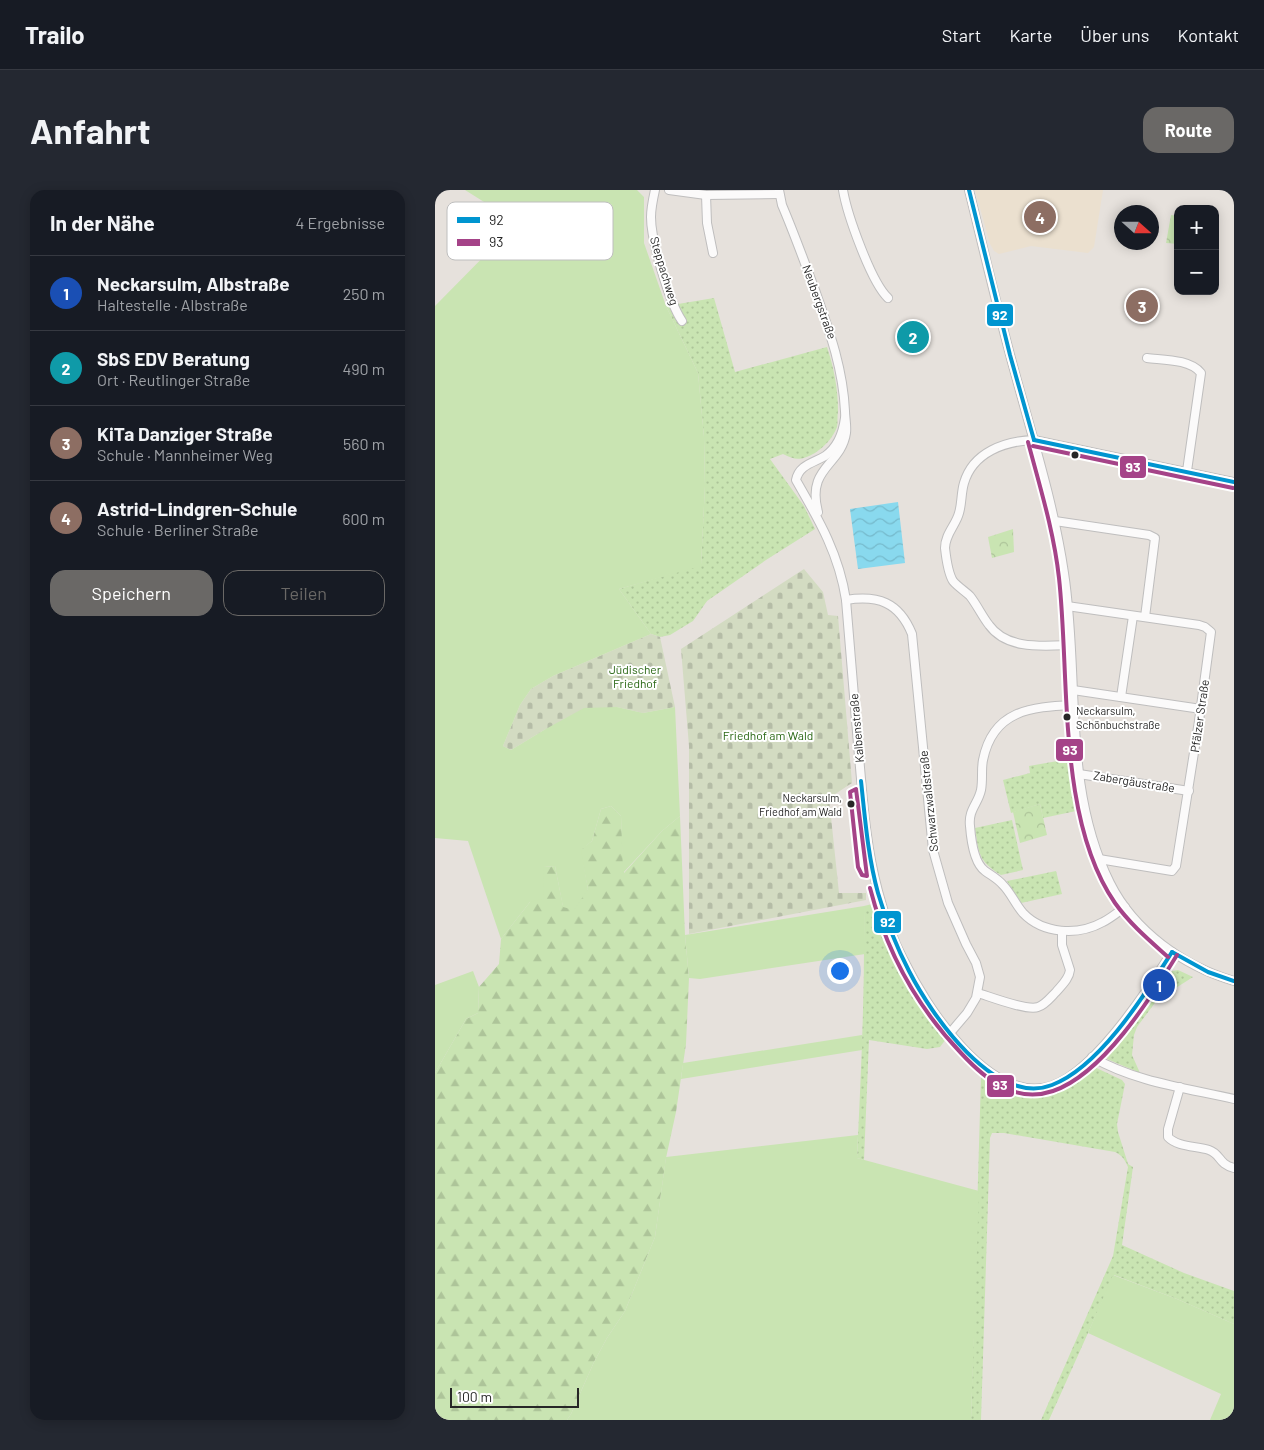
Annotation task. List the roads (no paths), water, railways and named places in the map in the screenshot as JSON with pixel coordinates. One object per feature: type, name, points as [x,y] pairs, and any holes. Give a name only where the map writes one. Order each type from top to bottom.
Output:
[{"type":"street","name":"Steppachweg","points":[[655,190],[651,216],[653,238],[676,311],[682,321]]},
{"type":"street","points":[[669,190],[706,195],[779,192]]},
{"type":"street","points":[[843,190],[853,226],[880,288],[888,298]]},
{"type":"street","points":[[969,190],[1010,355],[1055,521],[1065,575],[1079,774],[1087,822],[1099,859],[1111,885],[1125,907],[1151,935],[1172,952],[1208,972],[1234,981]]},
{"type":"street","name":"Neubergstraße","points":[[779,192],[833,339],[842,380],[846,432],[839,451],[822,471],[816,487],[816,504],[821,523]]},
{"type":"street","points":[[706,195],[707,223],[713,253]]},
{"type":"street","points":[[1147,358],[1183,363],[1198,369],[1201,373],[1187,471]]},
{"type":"street","name":"Neubergstraße","points":[[796,480],[797,474],[803,467],[826,455],[837,444],[844,428],[845,418]]},
{"type":"street","points":[[1070,645],[1025,645],[995,632],[968,594],[954,581],[948,565],[945,548],[946,540],[957,520],[964,483],[973,464],[992,449],[1013,442],[1033,440],[1234,482]]},
{"type":"street","name":"Kalbenstraße","points":[[796,480],[821,523],[840,572],[845,600],[869,849],[878,892],[902,959],[924,996],[950,1033],[989,1072],[1013,1086],[1034,1088],[1062,1081],[1092,1057],[1138,1004],[1172,952]]},
{"type":"street","points":[[1055,521],[1149,535],[1155,538],[1145,618]]},
{"type":"street","name":"Schwarzwaldstraße","points":[[845,600],[869,598],[890,605],[903,616],[913,634],[932,844],[947,903],[979,970],[980,978],[978,993],[967,1013],[950,1033]]},
{"type":"street","name":"Pfälzer Straße","points":[[1067,606],[1205,627],[1211,632],[1179,856],[1174,870],[1099,859]]},
{"type":"street","points":[[1121,697],[1133,616]]},
{"type":"street","points":[[1073,690],[1201,709]]},
{"type":"street","points":[[1073,705],[1036,708],[1019,712],[997,728],[985,750],[981,790],[969,816],[973,841],[980,866],[999,880],[1021,911],[1031,920],[1045,928],[1062,932],[1093,927],[1125,907]]},
{"type":"street","name":"Zabergäustraße","points":[[1079,774],[1189,790]]},
{"type":"street","points":[[978,993],[1027,1008],[1043,1005],[1065,983],[1070,974],[1062,945],[1062,932]]},
{"type":"street","points":[[1092,1057],[1134,1077],[1234,1099]]},
{"type":"street","points":[[1180,1087],[1168,1129],[1168,1137],[1174,1142],[1214,1152],[1222,1164],[1234,1168]]},
{"type":"water","points":[[898,502],[905,563],[858,569],[850,509]]},
{"type":"place","name":"Astrid-Lindgren-Schule","points":[[1040,217]]},
{"type":"place","name":"KiTa Danziger Straße","points":[[1142,306]]},
{"type":"place","name":"SbS EDV Beratung","points":[[913,337]]},
{"type":"place","name":"Neckarsulm, Schönbuchstraße","points":[[1067,717]]},
{"type":"place","name":"Neckarsulm, Friedhof am Wald","points":[[851,804]]},
{"type":"place","name":"Neckarsulm, Albstraße","points":[[1159,985]]},
{"type":"park label","name":"Jüdischer Friedhof","points":[[635,677]]},
{"type":"park label","name":"Friedhof am Wald","points":[[768,736]]}]
